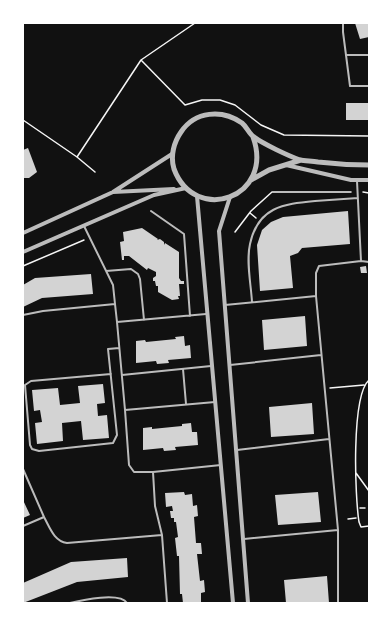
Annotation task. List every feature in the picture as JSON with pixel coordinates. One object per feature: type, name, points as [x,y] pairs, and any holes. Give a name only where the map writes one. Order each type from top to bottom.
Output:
[{"type":"street","points":[[214,114],[230,116],[243,124],[253,137],[257,148],[258,159],[256,170],[251,180],[242,190],[230,197],[208,199],[197,196],[186,188],[178,179],[173,167],[172,154],[176,139],[185,126],[198,117],[214,114]]},
{"type":"street","points":[[253,137],[301,160],[343,165],[369,165]]},
{"type":"street","points":[[23,233],[113,192],[172,154]]},
{"type":"street","points":[[251,180],[269,170],[301,160]]},
{"type":"street","points":[[286,165],[357,181],[369,180]]},
{"type":"street","points":[[113,192],[186,188]]},
{"type":"street","points":[[23,252],[154,195],[186,188]]},
{"type":"street","points":[[197,196],[233,603]]},
{"type":"street","points":[[230,197],[219,231],[248,603]]},
{"type":"lane","points":[[343,23],[350,86],[369,86]]},
{"type":"lane","points":[[346,55],[369,55]]},
{"type":"lane","points":[[357,181],[362,261]]},
{"type":"lane","points":[[252,302],[249,244],[260,222],[272,209],[287,203],[358,198]]},
{"type":"lane","points":[[151,211],[184,234],[190,316]]},
{"type":"lane","points":[[84,226],[113,285],[129,465],[134,472],[153,472],[221,464]]},
{"type":"lane","points":[[338,603],[338,530],[321,355],[316,296],[316,273],[319,266],[362,261],[369,262]]},
{"type":"lane","points":[[106,271],[131,269],[138,274],[140,279],[144,320]]},
{"type":"lane","points":[[225,305],[316,296]]},
{"type":"lane","points":[[23,315],[43,311],[115,304]]},
{"type":"lane","points":[[117,322],[208,314]]},
{"type":"lane","points":[[111,374],[31,381],[24,385],[30,445],[32,449],[39,451],[109,444],[116,440],[117,435],[111,374],[108,349],[119,348]]},
{"type":"lane","points":[[230,365],[321,355]]},
{"type":"lane","points":[[121,375],[212,366]]},
{"type":"lane","points":[[183,369],[186,404]]},
{"type":"lane","points":[[124,410],[215,402]]},
{"type":"lane","points":[[236,450],[329,439]]},
{"type":"lane","points":[[23,469],[44,516],[60,542],[68,543],[162,535]]},
{"type":"lane","points":[[153,472],[156,506],[162,535],[167,603]]},
{"type":"lane","points":[[23,526],[44,516]]},
{"type":"lane","points":[[244,538],[338,530]]},
{"type":"lane","points":[[70,603],[81,600],[115,597],[121,598],[128,603]]},
{"type":"path","points":[[77,157],[141,60],[195,23]]},
{"type":"path","points":[[141,60],[185,105],[202,100],[220,100],[235,105],[261,125],[284,136],[369,136]]},
{"type":"path","points":[[23,120],[77,157],[95,172]]},
{"type":"path","points":[[250,212],[260,222]]},
{"type":"path","points":[[23,266],[84,240]]},
{"type":"path","points":[[369,380],[364,385],[354,472],[358,522],[361,527],[369,526]]},
{"type":"path","points":[[324,389],[364,385]]},
{"type":"path","points":[[354,472],[369,491]]},
{"type":"path","points":[[360,508],[365,508]]},
{"type":"path","points":[[348,519],[356,518]]},
{"type":"building","points":[[355,23],[369,23],[369,37],[360,39]]},
{"type":"building","points":[[346,103],[369,103],[369,120],[346,120]]},
{"type":"building","points":[[28,148],[37,172],[29,178],[23,178],[23,150]]},
{"type":"building","points":[[348,211],[350,244],[302,248],[298,253],[290,256],[293,288],[260,291],[257,245],[262,230],[271,222],[283,217]]},
{"type":"building","points":[[142,228],[158,239],[157,240],[160,239],[164,242],[164,245],[165,243],[179,252],[179,278],[181,281],[184,281],[184,284],[179,284],[179,299],[172,300],[158,292],[158,286],[156,286],[155,281],[153,281],[153,278],[156,276],[156,272],[148,268],[147,270],[129,256],[124,256],[124,260],[122,260],[120,242],[124,241],[123,232]]},
{"type":"building","points":[[366,266],[367,273],[361,273],[360,267]]},
{"type":"building","points":[[91,274],[93,294],[42,298],[23,307],[23,285],[35,278]]},
{"type":"building","points":[[305,316],[307,346],[264,350],[262,320]]},
{"type":"building","points":[[184,336],[185,346],[190,345],[191,358],[168,360],[169,363],[157,364],[156,361],[136,363],[136,341],[145,340],[146,342],[176,339],[175,337]]},
{"type":"building","points":[[103,384],[105,403],[97,404],[98,416],[107,415],[109,438],[83,440],[81,421],[62,423],[63,441],[37,444],[35,423],[42,422],[40,410],[34,411],[32,390],[58,388],[60,405],[80,403],[78,386]]},
{"type":"building","points":[[312,403],[314,434],[271,437],[269,407]]},
{"type":"building","points":[[191,423],[192,432],[197,432],[198,445],[175,447],[176,450],[164,451],[163,448],[143,450],[143,428],[152,427],[152,429],[182,426],[182,424]]},
{"type":"building","points":[[184,492],[185,495],[192,494],[193,506],[197,505],[198,516],[194,517],[196,543],[201,543],[202,554],[197,554],[200,581],[204,580],[205,592],[201,593],[201,603],[183,603],[182,594],[180,594],[179,556],[177,556],[175,538],[178,537],[176,522],[174,522],[174,518],[171,518],[170,511],[173,511],[172,506],[166,507],[165,493]]},
{"type":"building","points":[[318,492],[321,522],[278,525],[275,495]]},
{"type":"building","points":[[23,500],[30,515],[23,518]]},
{"type":"building","points":[[127,558],[128,577],[77,582],[23,603],[23,583],[71,562]]},
{"type":"building","points":[[327,576],[329,603],[286,603],[284,580]]}]
